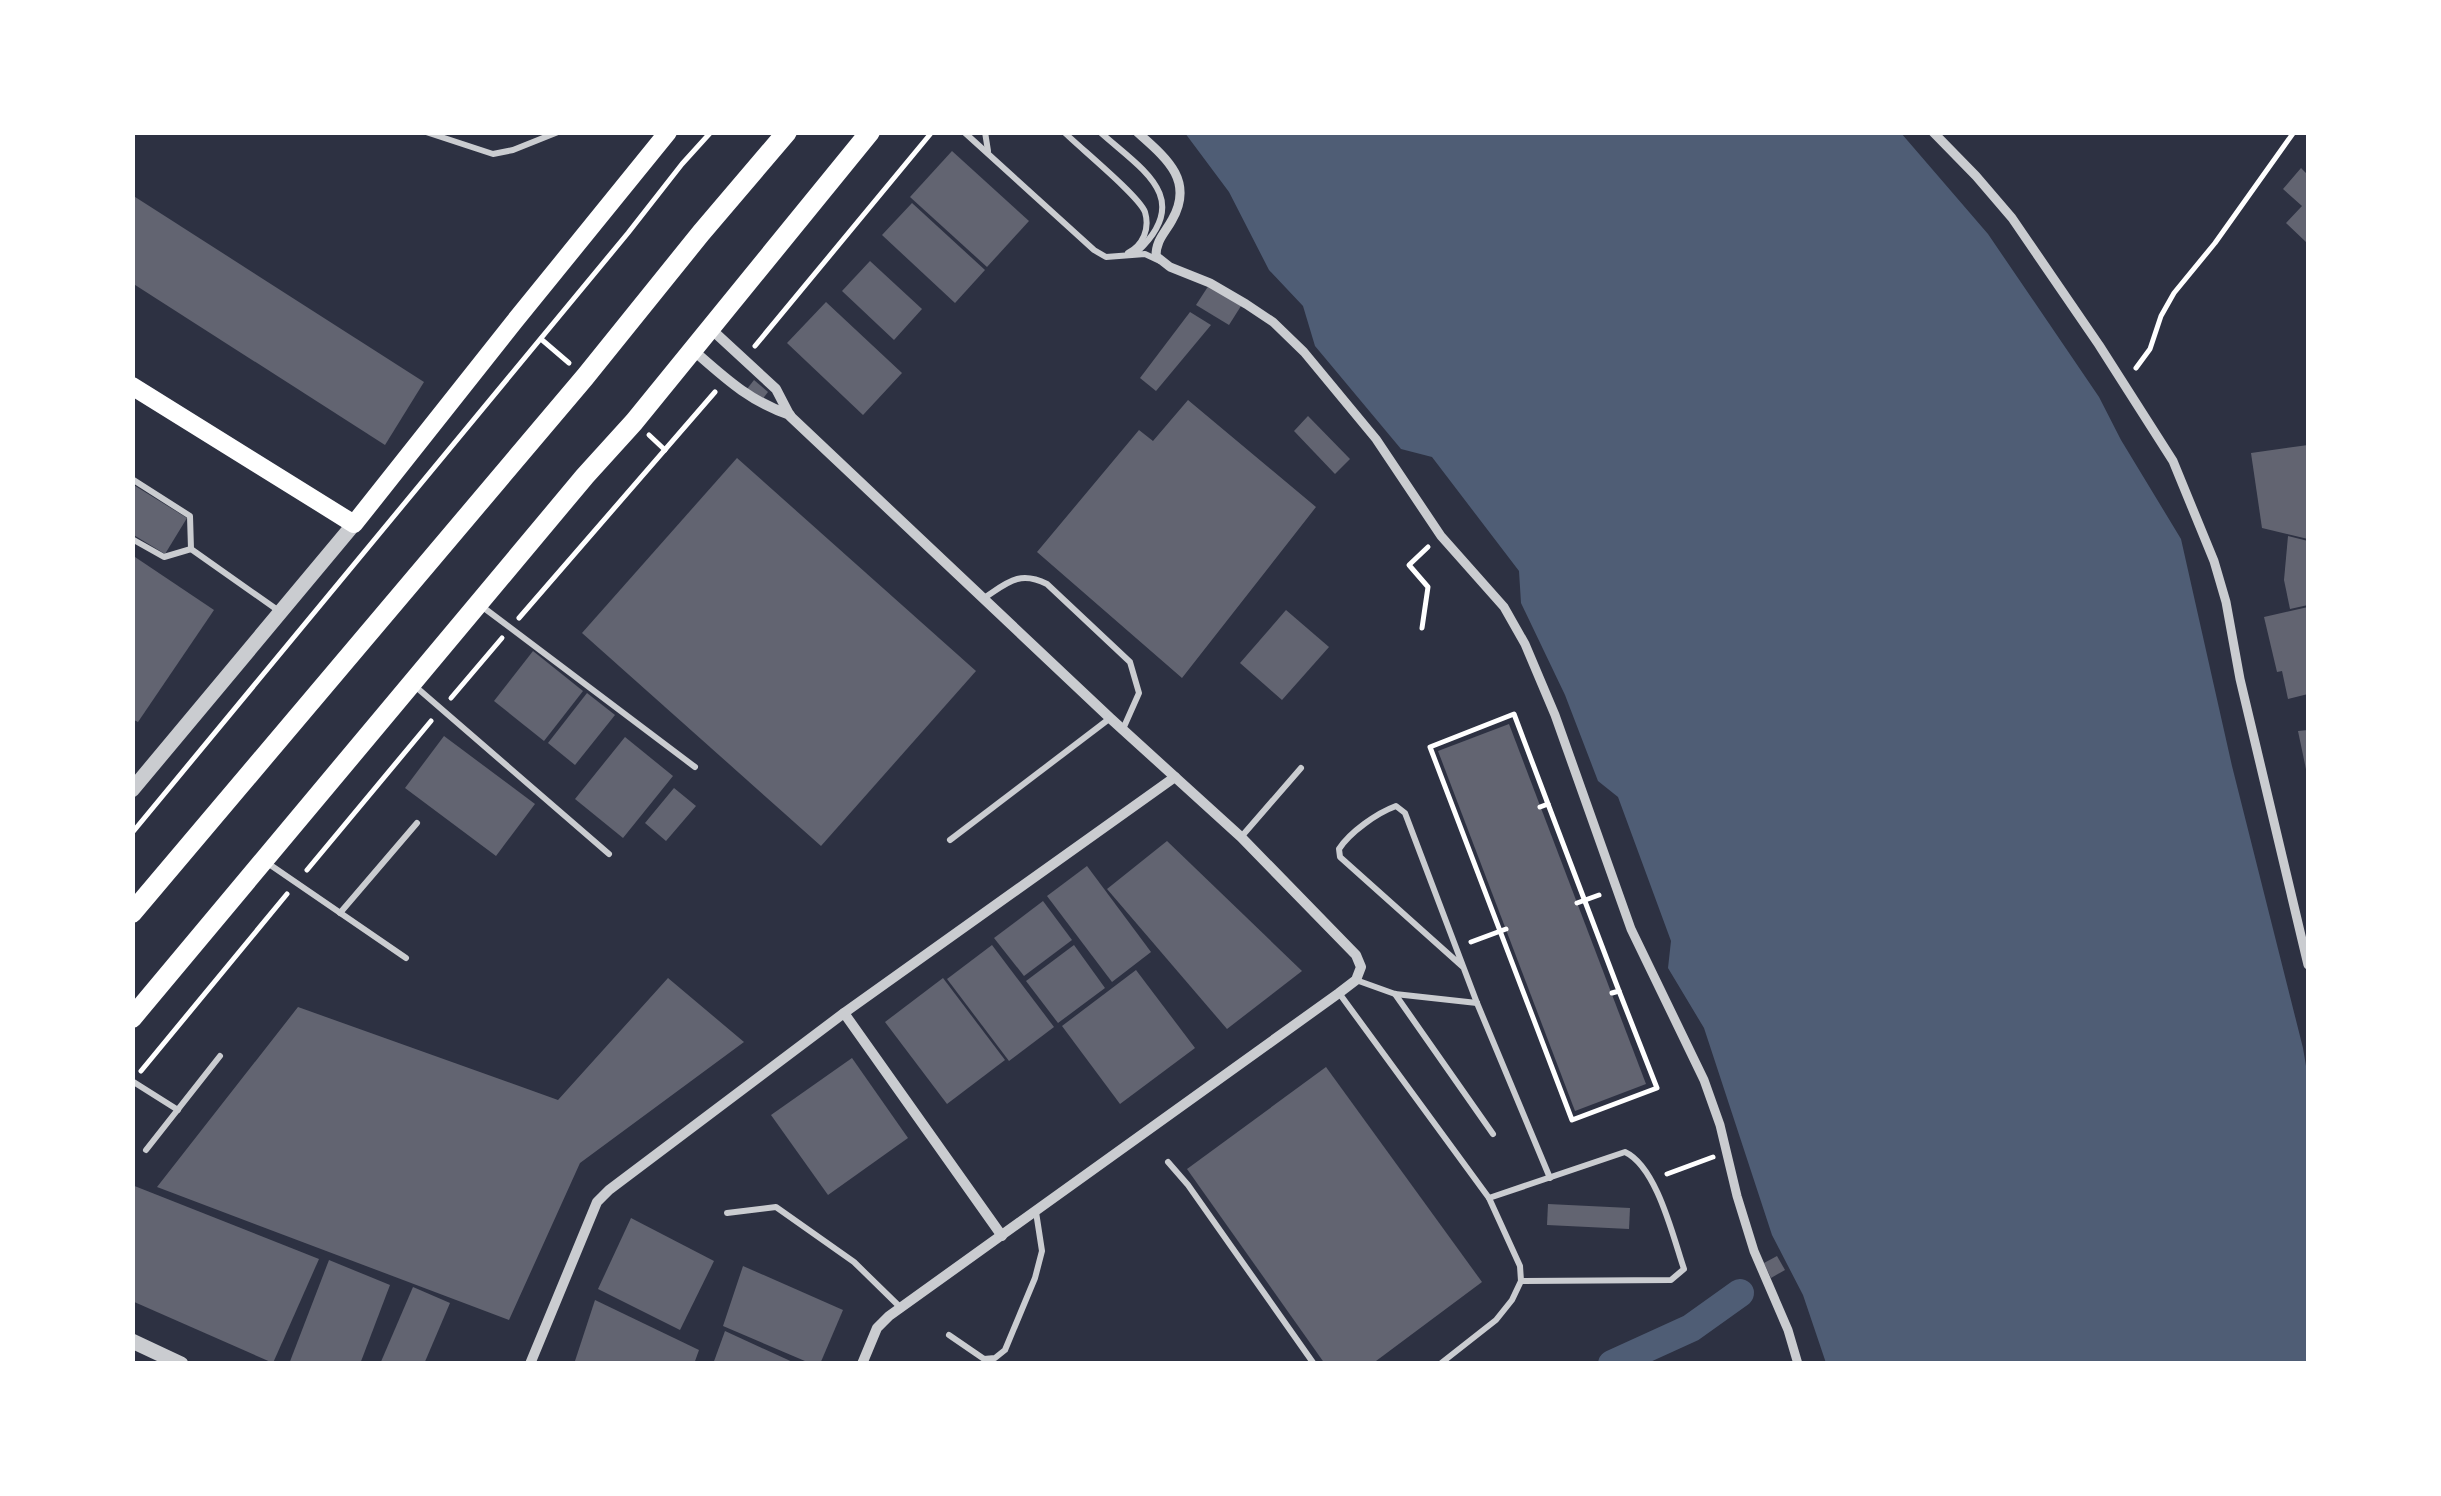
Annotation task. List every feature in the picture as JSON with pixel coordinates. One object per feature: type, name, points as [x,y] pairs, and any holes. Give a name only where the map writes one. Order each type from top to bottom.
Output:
[{"type":"highway","points":[[132,913],[787,132]]},
{"type":"highway","points":[[135,1011],[634,422],[870,132]]},
{"type":"main road","points":[[132,386],[354,524],[668,132]]},
{"type":"street","points":[[1137,132],[1168,161],[1178,178],[1178,208],[1160,236],[1156,256],[1170,268],[1236,298],[1273,322],[1297,345],[1376,439],[1441,536],[1504,607],[1524,644],[1555,715],[1616,889],[1648,966],[1704,1080],[1754,1251],[1788,1330],[1798,1364]]},
{"type":"street","points":[[1933,132],[2012,218],[2173,462],[2214,560],[2226,602],[2244,698],[2308,965]]},
{"type":"street","points":[[711,329],[776,389],[790,416],[1241,838],[1356,955],[1362,967],[1356,980],[1339,993],[900,1308],[877,1328],[862,1364]]},
{"type":"street","points":[[693,350],[739,391],[790,416]]},
{"type":"street","points":[[132,790],[354,524]]},
{"type":"street","points":[[530,1364],[597,1202],[608,1190],[844,1013],[1175,776]]},
{"type":"street","points":[[844,1013],[1002,1236]]},
{"type":"street","points":[[132,1341],[181,1364]]},
{"type":"lane","points":[[426,132],[493,154],[558,132]]},
{"type":"lane","points":[[964,132],[1094,250],[1117,257],[1145,254],[1161,261]]},
{"type":"lane","points":[[984,132],[988,152],[999,164]]},
{"type":"lane","points":[[1064,132],[1134,198],[1145,214],[1145,235],[1139,245],[1117,257]]},
{"type":"lane","points":[[1100,132],[1161,192],[1161,220],[1150,241],[1136,253]]},
{"type":"lane","points":[[132,479],[190,516],[191,549]]},
{"type":"lane","points":[[132,538],[164,557],[191,549]]},
{"type":"lane","points":[[191,549],[280,612]]},
{"type":"lane","points":[[984,598],[1010,581],[1035,578],[1130,662],[1140,693],[1123,729]]},
{"type":"lane","points":[[479,604],[695,767]]},
{"type":"lane","points":[[412,683],[609,854]]},
{"type":"lane","points":[[950,840],[1110,718]]},
{"type":"lane","points":[[1241,838],[1301,768]]},
{"type":"lane","points":[[1463,967],[1340,857],[1339,849],[1344,842],[1385,810],[1396,806],[1405,813],[1550,1178]]},
{"type":"lane","points":[[340,913],[418,823]]},
{"type":"lane","points":[[264,862],[406,958]]},
{"type":"lane","points":[[1356,980],[1395,994],[1477,1002]]},
{"type":"lane","points":[[1339,993],[1488,1198],[1520,1266],[1522,1281],[1496,1320],[1440,1364]]},
{"type":"lane","points":[[1395,994],[1494,1134]]},
{"type":"lane","points":[[146,1150],[220,1056]]},
{"type":"lane","points":[[132,1081],[178,1110]]},
{"type":"lane","points":[[1488,1198],[1625,1152],[1634,1156],[1650,1180],[1684,1269],[1672,1280],[1522,1281]]},
{"type":"lane","points":[[1168,1162],[1314,1364]]},
{"type":"lane","points":[[727,1213],[776,1207],[854,1262],[900,1308]]},
{"type":"lane","points":[[949,1335],[984,1360],[996,1358],[1005,1350],[1042,1252],[1036,1210]]},
{"type":"path","points":[[132,833],[711,132]]},
{"type":"path","points":[[744,359],[932,132]]},
{"type":"path","points":[[2120,378],[2142,362],[2174,294],[2294,132]]},
{"type":"path","points":[[540,339],[584,377]]},
{"type":"path","points":[[132,1081],[442,708],[726,380]]},
{"type":"path","points":[[1422,628],[1428,588],[1409,564],[1441,536]]},
{"type":"path","points":[[1514,714],[1548,804],[1581,902],[1658,1088],[1572,1120],[1468,836],[1430,747],[1514,714]]},
{"type":"path","points":[[1540,807],[1548,804]]},
{"type":"path","points":[[1581,902],[1616,889]]},
{"type":"path","points":[[1456,948],[1503,930]]},
{"type":"path","points":[[1650,1180],[1726,1152]]},
{"type":"water","points":[[1185,133],[1901,133],[1988,234],[2099,397],[2181,539],[2308,1078],[2308,1363],[1826,1363],[1803,1295],[1772,1235],[1704,1028],[1668,968],[1671,941],[1618,797],[1598,781],[1565,695],[1521,603],[1519,571],[1432,457],[1401,449],[1315,346],[1303,306],[1269,270],[1229,192]]},
{"type":"building","points":[[952,151],[1029,221],[987,267],[910,197]]},
{"type":"building","points":[[2301,168],[2308,175],[2306,242],[2286,223],[2302,206],[2283,189]]},
{"type":"building","points":[[132,195],[424,382],[385,445],[132,283]]},
{"type":"building","points":[[912,203],[985,270],[955,303],[882,235]]},
{"type":"building","points":[[870,261],[922,309],[894,340],[842,291]]},
{"type":"building","points":[[1209,285],[1241,306],[1229,325],[1196,305]]},
{"type":"building","points":[[826,302],[902,373],[863,415],[787,343]]},
{"type":"building","points":[[1190,312],[1211,325],[1156,391],[1140,378]]},
{"type":"building","points":[[754,380],[768,392],[761,401],[747,389]]},
{"type":"building","points":[[1188,400],[1316,507],[1182,678],[1037,552],[1139,430],[1153,441]]},
{"type":"building","points":[[1308,416],[1350,459],[1335,474],[1294,431]]},
{"type":"building","points":[[2308,445],[2308,539],[2262,528],[2251,453]]},
{"type":"building","points":[[737,458],[976,671],[821,846],[582,633]]},
{"type":"building","points":[[132,484],[187,518],[165,554],[132,534]]},
{"type":"building","points":[[2288,536],[2308,541],[2308,605],[2290,609],[2284,580]]},
{"type":"building","points":[[132,555],[214,610],[138,722],[132,719]]},
{"type":"building","points":[[2308,607],[2308,694],[2288,699],[2264,617]]},
{"type":"building","points":[[1286,610],[1329,647],[1282,700],[1240,663]]},
{"type":"building","points":[[533,651],[583,691],[544,741],[494,701]]},
{"type":"building","points":[[587,693],[615,715],[575,765],[548,743]]},
{"type":"building","points":[[1509,724],[1646,1084],[1575,1111],[1438,751]]},
{"type":"building","points":[[2308,730],[2308,774],[2307,774],[2298,731]]},
{"type":"building","points":[[444,736],[535,804],[496,856],[405,788]]},
{"type":"building","points":[[625,737],[673,776],[623,838],[575,799]]},
{"type":"building","points":[[674,788],[696,806],[666,841],[645,823]]},
{"type":"building","points":[[1167,841],[1302,971],[1227,1029],[1107,889]]},
{"type":"building","points":[[1087,866],[1151,952],[1112,982],[1047,896]]},
{"type":"building","points":[[1043,901],[1072,940],[1024,976],[994,938]]},
{"type":"building","points":[[992,945],[1054,1027],[1009,1061],[947,979]]},
{"type":"building","points":[[1074,945],[1105,988],[1058,1023],[1026,981]]},
{"type":"building","points":[[1136,970],[1195,1048],[1120,1104],[1062,1026]]},
{"type":"building","points":[[668,978],[744,1042],[580,1163],[509,1320],[157,1187],[298,1007],[558,1100]]},
{"type":"building","points":[[943,978],[1005,1060],[947,1104],[885,1022]]},
{"type":"building","points":[[852,1058],[908,1138],[828,1195],[771,1115]]},
{"type":"building","points":[[1326,1067],[1482,1282],[1372,1364],[1325,1364],[1187,1169]]},
{"type":"building","points":[[132,1185],[319,1259],[273,1363],[132,1301]]},
{"type":"building","points":[[1548,1204],[1630,1208],[1629,1229],[1547,1225]]},
{"type":"building","points":[[631,1218],[714,1261],[680,1330],[598,1289]]},
{"type":"building","points":[[1777,1256],[1785,1270],[1771,1278],[1764,1263]]},
{"type":"building","points":[[329,1260],[390,1285],[360,1364],[289,1364]]},
{"type":"building","points":[[743,1266],[843,1310],[820,1364],[723,1326]]},
{"type":"building","points":[[413,1287],[450,1303],[424,1364],[380,1364]]},
{"type":"building","points":[[595,1300],[699,1350],[694,1364],[574,1364]]},
{"type":"building","points":[[725,1331],[797,1364],[713,1364]]},
{"type":"waterway","points":[[1612,1364],[1691,1328],[1740,1293]]}]
